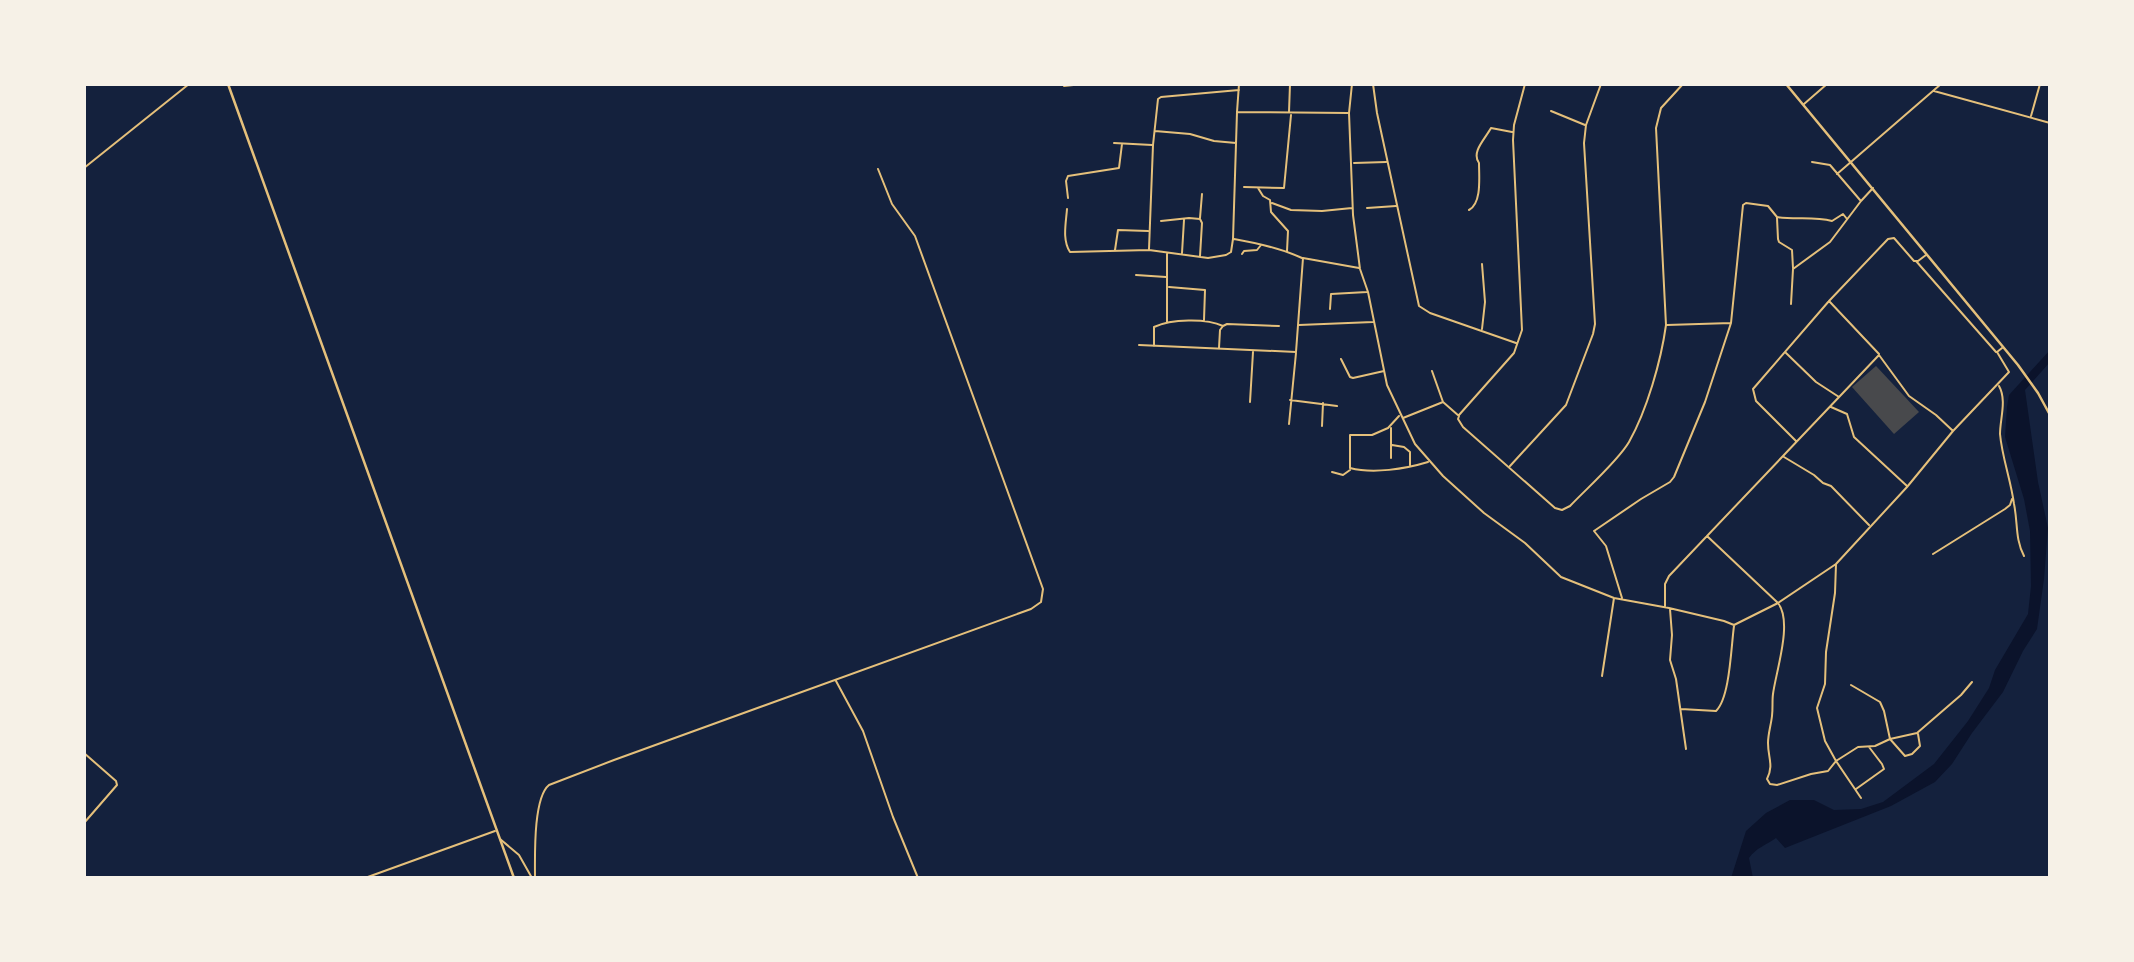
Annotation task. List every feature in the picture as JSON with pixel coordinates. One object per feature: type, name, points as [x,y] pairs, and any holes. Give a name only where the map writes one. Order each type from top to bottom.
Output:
[{"type":"main road","points":[[228,84],[514,878]]},
{"type":"main road","points":[[1786,84],[2032,384],[2050,415]]},
{"type":"street","points":[[84,168],[189,84]]},
{"type":"street","points":[[1064,86],[1083,84]]},
{"type":"street","points":[[1067,209],[1065,238],[1070,252],[1149,250],[1200,257],[1226,255],[1232,250],[1233,239],[1239,84]]},
{"type":"street","points":[[1244,187],[1284,188],[1290,84]]},
{"type":"street","points":[[1352,84],[1349,113],[1353,208],[1360,269],[1368,292],[1387,384],[1400,415],[1415,444],[1443,476],[1484,513],[1525,543],[1561,577],[1614,598],[1667,607],[1734,625],[1778,603],[1836,564],[1907,487],[1952,431],[2009,372],[1997,352],[1894,238],[1888,239],[1829,301],[1754,386],[1756,401],[1797,442]]},
{"type":"street","points":[[1373,84],[1419,306],[1430,313],[1517,343]]},
{"type":"street","points":[[1458,416],[1508,360],[1522,330],[1513,132],[1525,84]]},
{"type":"street","points":[[1509,468],[1566,405],[1593,334],[1595,324],[1584,143],[1586,125],[1601,84]]},
{"type":"street","points":[[1432,372],[1443,402],[1458,416],[1463,427],[1555,508],[1562,510],[1570,506],[1628,443],[1663,347],[1666,325],[1656,128],[1661,108],[1683,84]]},
{"type":"street","points":[[1803,104],[1826,84]]},
{"type":"street","points":[[1837,174],[1941,84]]},
{"type":"street","points":[[2031,117],[2040,84]]},
{"type":"street","points":[[1149,250],[1156,104],[1161,97],[1239,90]]},
{"type":"street","points":[[1933,90],[2050,123]]},
{"type":"street","points":[[1551,111],[1586,125]]},
{"type":"street","points":[[1237,113],[1349,113]]},
{"type":"street","points":[[1469,210],[1478,200],[1480,165],[1476,153],[1491,128],[1513,132]]},
{"type":"street","points":[[1154,131],[1197,134],[1214,141],[1237,143]]},
{"type":"street","points":[[1114,143],[1153,145]]},
{"type":"street","points":[[1068,198],[1068,176],[1119,167],[1122,144]]},
{"type":"street","points":[[1352,163],[1388,162]]},
{"type":"street","points":[[1812,162],[1828,163],[1861,201]]},
{"type":"street","points":[[533,878],[539,802],[544,789],[549,785],[1031,609],[1041,602],[1044,593],[915,236],[892,204],[878,169]]},
{"type":"street","points":[[1257,187],[1263,197],[1291,210],[1353,208]]},
{"type":"street","points":[[1793,269],[1830,242],[1873,188]]},
{"type":"street","points":[[1200,257],[1202,194]]},
{"type":"street","points":[[1272,203],[1271,212],[1288,231],[1287,251]]},
{"type":"street","points":[[1367,208],[1397,205]]},
{"type":"street","points":[[1622,600],[1606,545],[1594,531],[1674,477],[1706,402],[1731,323],[1743,205],[1765,205],[1777,217],[1777,239],[1792,250],[1791,304]]},
{"type":"street","points":[[1777,217],[1832,221],[1843,214],[1847,219]]},
{"type":"street","points":[[1182,254],[1184,219]]},
{"type":"street","points":[[1161,221],[1200,219]]},
{"type":"street","points":[[1115,251],[1118,230],[1149,231]]},
{"type":"street","points":[[1233,239],[1287,251],[1303,258],[1360,269]]},
{"type":"street","points":[[1242,254],[1244,251],[1257,250],[1261,244]]},
{"type":"street","points":[[1167,253],[1167,323]]},
{"type":"street","points":[[1916,261],[1926,255]]},
{"type":"street","points":[[1289,424],[1303,258]]},
{"type":"street","points":[[1482,264],[1485,302],[1482,331]]},
{"type":"street","points":[[1136,275],[1167,277]]},
{"type":"street","points":[[1168,288],[1205,290],[1204,320]]},
{"type":"street","points":[[1330,310],[1331,295],[1368,292]]},
{"type":"street","points":[[1829,301],[1879,355],[1909,396],[1936,415],[1952,431]]},
{"type":"street","points":[[1154,346],[1154,327],[1167,323],[1204,320],[1223,326],[1279,326]]},
{"type":"street","points":[[1297,325],[1374,322]]},
{"type":"street","points":[[1666,325],[1731,323]]},
{"type":"street","points":[[1219,349],[1220,330],[1223,326]]},
{"type":"street","points":[[1139,345],[1296,352]]},
{"type":"street","points":[[1997,352],[2002,347]]},
{"type":"street","points":[[1250,401],[1253,351]]},
{"type":"street","points":[[1785,352],[1816,382],[1840,398]]},
{"type":"street","points":[[1686,749],[1676,679],[1670,660],[1672,635],[1665,584],[1669,576],[1706,536],[1879,355]]},
{"type":"street","points":[[1341,359],[1353,378],[1378,374],[1384,370]]},
{"type":"street","points":[[1998,385],[2003,397],[2001,438],[2013,495],[2017,537],[2024,556]]},
{"type":"street","points":[[1290,400],[1338,406]]},
{"type":"street","points":[[1402,419],[1443,402]]},
{"type":"street","points":[[1322,426],[1324,403]]},
{"type":"street","points":[[1831,407],[1847,414],[1854,437],[1907,487]]},
{"type":"street","points":[[1351,469],[1350,435],[1372,435],[1390,426],[1400,415]]},
{"type":"street","points":[[1390,426],[1391,458]]},
{"type":"street","points":[[1392,444],[1404,447],[1409,452],[1410,466]]},
{"type":"street","points":[[1783,456],[1831,486],[1869,526]]},
{"type":"street","points":[[1332,471],[1343,475],[1351,469],[1410,466],[1430,461]]},
{"type":"street","points":[[1933,554],[2005,509],[2010,505],[2013,495]]},
{"type":"street","points":[[1706,536],[1778,603],[1783,611],[1783,633],[1768,741],[1772,769],[1767,779],[1772,785],[1828,771],[1836,761],[1858,747],[1875,746],[1890,739],[1917,733],[1972,682]]},
{"type":"street","points":[[1836,564],[1838,566],[1826,652],[1825,684],[1817,708],[1825,741],[1861,798]]},
{"type":"street","points":[[1602,676],[1614,598]]},
{"type":"street","points":[[1681,709],[1713,712],[1720,708],[1727,688],[1734,625]]},
{"type":"street","points":[[836,680],[863,730],[893,817],[918,878]]},
{"type":"street","points":[[1852,685],[1880,702],[1890,739],[1905,756],[1920,746],[1917,733]]},
{"type":"street","points":[[1856,790],[1884,769],[1868,746]]},
{"type":"street","points":[[84,753],[116,781],[117,785],[84,823]]},
{"type":"street","points":[[365,878],[496,830]]},
{"type":"street","points":[[499,839],[519,855],[533,878]]},
{"type":"water","points":[[2050,350],[2050,362],[2025,390],[2038,482],[2048,528],[2044,579],[2037,629],[2003,692],[1952,764],[1935,782],[1891,806],[1785,848],[1776,838],[1749,858],[1753,878],[1731,878],[1746,831],[1766,813],[1790,800],[1814,800],[1834,810],[1861,809],[1883,802],[1934,764],[1968,721],[1989,688],[1995,670],[2028,614],[2031,586],[2030,531],[2024,499],[2005,437],[2009,395]]},
{"type":"building","points":[[1876,366],[1919,412],[1894,434],[1852,387]]}]
